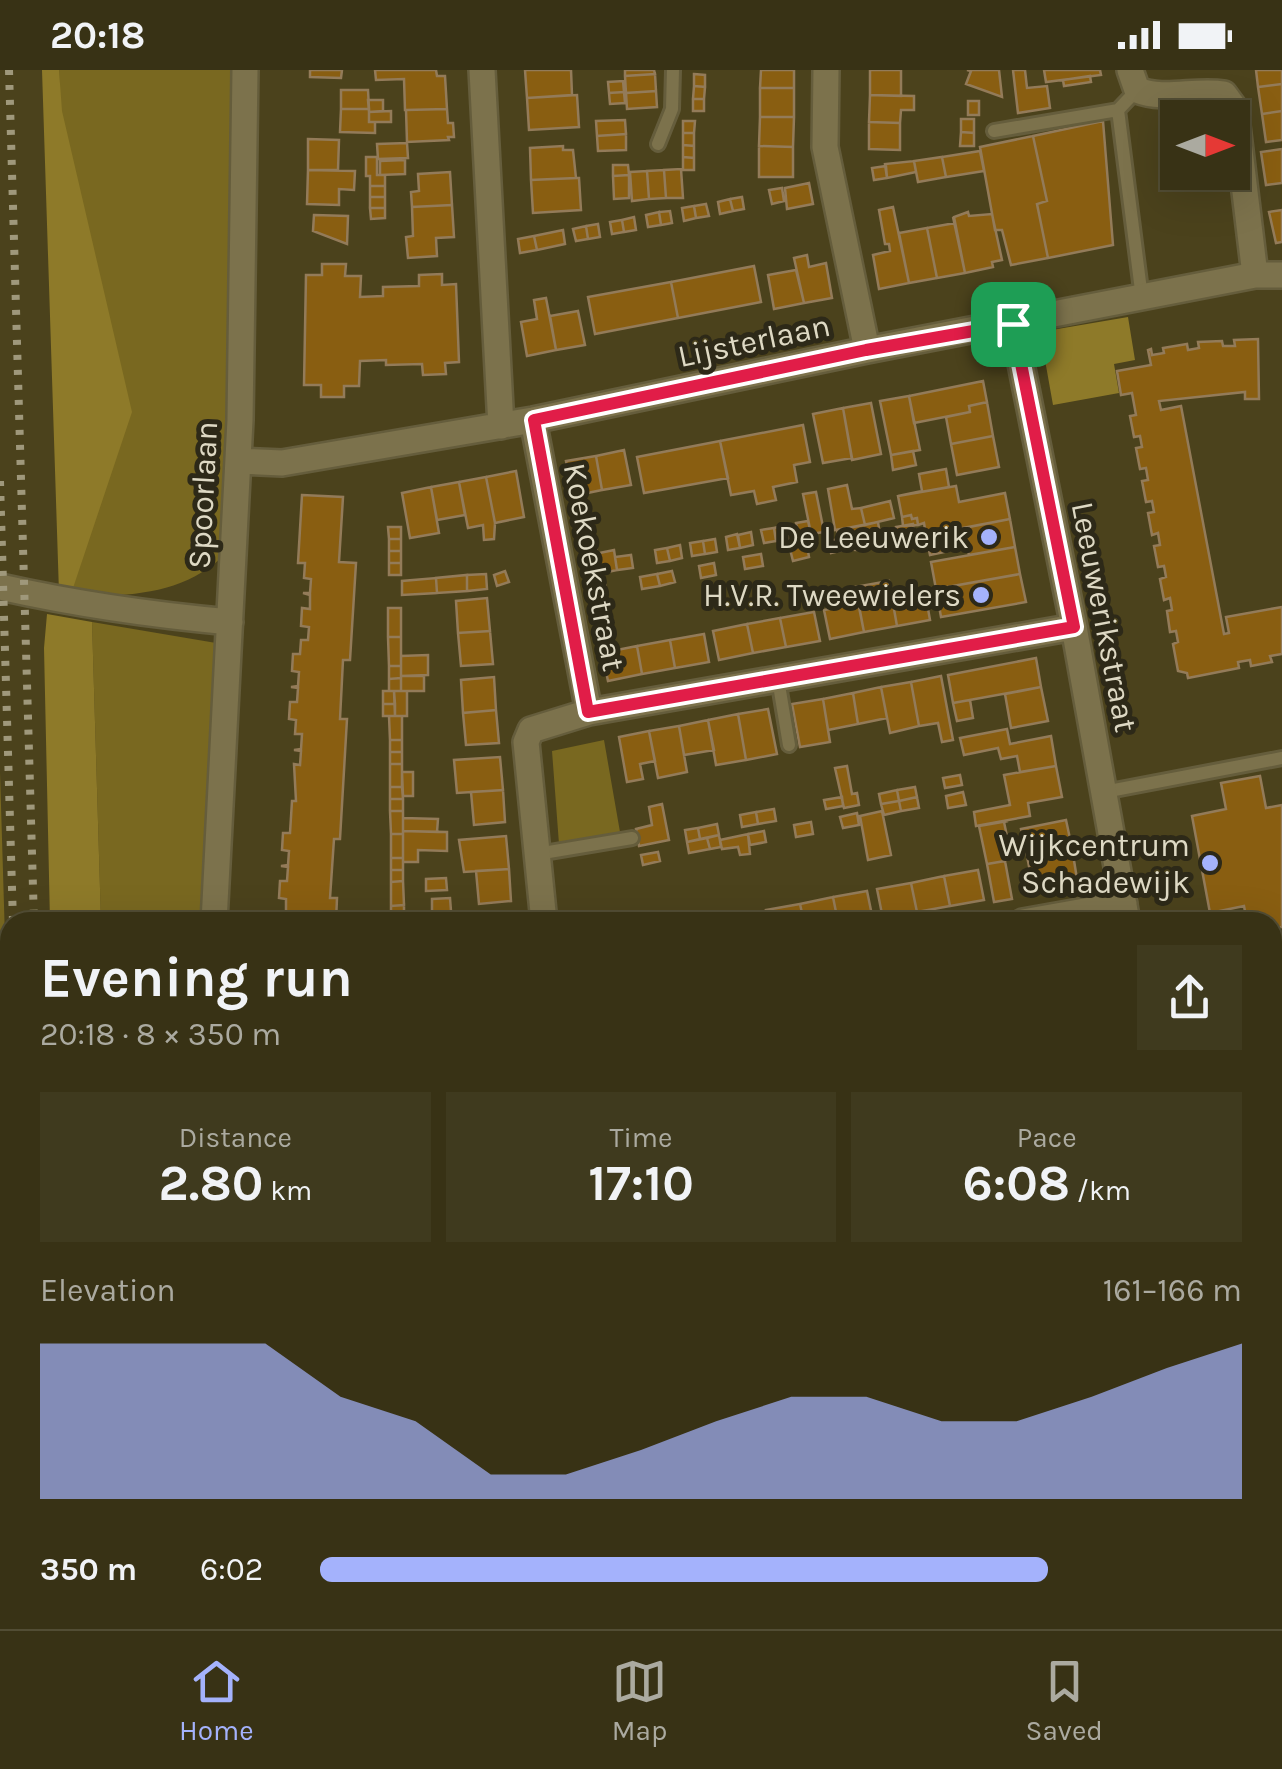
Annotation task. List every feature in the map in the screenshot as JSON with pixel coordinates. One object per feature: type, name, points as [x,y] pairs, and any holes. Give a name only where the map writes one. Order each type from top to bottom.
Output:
[{"type":"street","name":"Spoorlaan","points":[[215,912],[238,461],[246,70]]},
{"type":"street","points":[[482,70],[501,426]]},
{"type":"street","points":[[826,70],[825,148],[866,350]]},
{"type":"street","points":[[1134,80],[1152,96],[1207,91],[1224,94],[1235,109],[1255,275]]},
{"type":"street","name":"Lijsterlaan","points":[[238,461],[282,463],[501,426],[866,350],[1255,275],[1282,275]]},
{"type":"street","name":"Leeuwerikstraat","points":[[1013,324],[1126,912]]},
{"type":"street","name":"Koekoekstraat","points":[[534,420],[588,712],[532,730],[526,742],[543,912]]},
{"type":"street","points":[[0,587],[153,616],[230,622]]},
{"type":"street","points":[[588,712],[1074,627]]},
{"type":"lane","points":[[658,144],[672,110],[673,70]]},
{"type":"lane","points":[[1134,80],[1118,110],[1142,298]]},
{"type":"lane","points":[[994,131],[1118,110]]},
{"type":"lane","points":[[778,679],[789,745]]},
{"type":"lane","points":[[1104,792],[1282,758]]},
{"type":"lane","points":[[537,854],[632,838]]},
{"type":"shaded area","points":[[42,70],[59,70],[62,111],[132,412],[71,594],[59,593]]},
{"type":"shaded area","points":[[59,70],[244,70],[240,290],[221,558],[188,580],[150,591],[71,594]]},
{"type":"shaded area","points":[[1128,317],[1135,360],[1114,364],[1119,393],[1053,405],[1040,332]]},
{"type":"shaded area","points":[[47,614],[92,622],[101,912],[50,912],[44,648]]},
{"type":"shaded area","points":[[92,622],[222,644],[207,912],[101,912]]},
{"type":"shaded area","points":[[604,740],[620,832],[559,844],[552,751]]},
{"type":"shaded area","points":[[0,772],[4,912],[0,912]]},
{"type":"building","points":[[310,70],[342,70],[341,78],[310,77]]},
{"type":"building","points":[[375,70],[436,70],[437,76],[445,76],[447,109],[405,110],[404,79],[376,80]]},
{"type":"building","points":[[525,70],[571,70],[572,95],[527,98]]},
{"type":"building","points":[[625,70],[654,70],[655,74],[625,76]]},
{"type":"building","points":[[761,70],[794,70],[794,88],[760,88]]},
{"type":"building","points":[[870,70],[901,70],[901,96],[870,95]]},
{"type":"building","points":[[967,70],[999,70],[1002,97],[966,84],[971,71]]},
{"type":"building","points":[[1013,70],[1025,70],[1027,88],[1047,86],[1050,108],[1018,113]]},
{"type":"building","points":[[1044,70],[1100,70],[1101,75],[1046,82]]},
{"type":"building","points":[[1256,70],[1282,70],[1282,84],[1258,87]]},
{"type":"building","points":[[655,74],[656,91],[626,93],[625,76]]},
{"type":"building","points":[[694,74],[705,75],[705,87],[694,86]]},
{"type":"building","points":[[1090,76],[1091,82],[1064,86],[1063,80]]},
{"type":"building","points":[[623,81],[624,92],[609,93],[608,82]]},
{"type":"building","points":[[1282,84],[1282,111],[1262,114],[1258,87]]},
{"type":"building","points":[[694,86],[705,87],[704,99],[693,99]]},
{"type":"building","points":[[760,88],[794,88],[794,117],[760,117]]},
{"type":"building","points":[[341,90],[368,90],[369,109],[341,109]]},
{"type":"building","points":[[656,91],[657,107],[627,109],[626,93]]},
{"type":"building","points":[[624,92],[625,103],[610,104],[609,93]]},
{"type":"building","points":[[577,95],[579,127],[529,130],[527,98]]},
{"type":"building","points":[[870,95],[914,96],[914,110],[901,110],[900,123],[869,122]]},
{"type":"building","points":[[693,99],[704,99],[704,111],[693,111]]},
{"type":"building","points":[[368,100],[383,100],[383,111],[369,112]]},
{"type":"building","points":[[968,101],[979,101],[979,115],[968,115]]},
{"type":"building","points":[[341,109],[369,109],[369,122],[375,122],[375,133],[340,132]]},
{"type":"building","points":[[447,109],[454,137],[407,142],[406,110]]},
{"type":"building","points":[[391,111],[391,122],[369,122],[369,112]]},
{"type":"building","points":[[1282,111],[1282,140],[1266,142],[1262,114]]},
{"type":"building","points":[[760,117],[794,117],[793,147],[759,146]]},
{"type":"building","points":[[961,119],[974,119],[974,133],[961,132]]},
{"type":"building","points":[[625,120],[626,134],[597,136],[596,121]]},
{"type":"building","points":[[683,121],[695,121],[694,133],[683,133]]},
{"type":"building","points":[[1103,121],[1113,245],[1048,258],[1037,204],[1047,201],[1033,136]]},
{"type":"building","points":[[869,122],[900,123],[900,150],[869,149]]},
{"type":"building","points":[[961,132],[974,133],[974,146],[960,146]]},
{"type":"building","points":[[683,133],[694,133],[694,146],[683,145]]},
{"type":"building","points":[[626,134],[626,150],[598,151],[597,136]]},
{"type":"building","points":[[1033,136],[1047,201],[1037,204],[1048,258],[1011,265],[1002,230],[995,230],[980,147]]},
{"type":"building","points":[[308,139],[339,140],[338,170],[308,170]]},
{"type":"building","points":[[407,143],[408,158],[378,159],[377,144]]},
{"type":"building","points":[[683,145],[694,146],[694,158],[683,157]]},
{"type":"building","points":[[563,146],[563,150],[573,150],[576,178],[531,180],[530,148]]},
{"type":"building","points":[[759,146],[793,147],[793,177],[759,177]]},
{"type":"building","points":[[1282,149],[1282,183],[1266,185],[1261,152]]},
{"type":"building","points":[[980,151],[984,171],[946,177],[942,157]]},
{"type":"building","points":[[366,157],[377,157],[377,175],[385,175],[385,186],[370,186]]},
{"type":"building","points":[[683,157],[694,158],[694,170],[683,170]]},
{"type":"building","points":[[942,157],[946,177],[918,182],[914,161]]},
{"type":"building","points":[[405,160],[405,174],[380,175],[380,161]]},
{"type":"building","points":[[914,161],[916,172],[887,178],[885,164]]},
{"type":"building","points":[[613,165],[628,165],[629,175],[613,176]]},
{"type":"building","points":[[886,166],[887,178],[874,180],[872,168]]},
{"type":"building","points":[[681,169],[683,198],[666,198],[664,170]]},
{"type":"building","points":[[308,170],[355,171],[354,190],[339,189],[339,205],[307,204]]},
{"type":"building","points":[[664,170],[666,198],[649,199],[647,171]]},
{"type":"building","points":[[647,171],[649,199],[632,201],[630,172]]},
{"type":"building","points":[[450,172],[452,205],[412,207],[411,192],[419,191],[418,174]]},
{"type":"building","points":[[629,175],[629,198],[614,199],[613,176]]},
{"type":"building","points":[[579,178],[581,210],[533,213],[531,180]]},
{"type":"building","points":[[809,183],[813,204],[787,209],[785,188]]},
{"type":"building","points":[[370,186],[385,186],[385,197],[370,197]]},
{"type":"building","points":[[782,188],[784,201],[772,204],[769,190]]},
{"type":"building","points":[[370,197],[385,197],[385,208],[370,208]]},
{"type":"building","points":[[742,197],[744,209],[733,211],[730,199]]},
{"type":"building","points":[[730,199],[733,211],[720,214],[718,202]]},
{"type":"building","points":[[706,204],[709,216],[696,218],[694,206]]},
{"type":"building","points":[[452,205],[454,237],[436,238],[437,256],[408,258],[406,237],[413,236],[412,207]]},
{"type":"building","points":[[694,206],[696,218],[684,221],[682,208]]},
{"type":"building","points":[[893,207],[909,283],[879,289],[873,255],[890,251],[889,244],[885,244],[879,210]]},
{"type":"building","points":[[370,208],[385,208],[385,218],[371,219]]},
{"type":"building","points":[[1282,210],[1282,242],[1276,243],[1269,212]]},
{"type":"building","points":[[670,211],[672,223],[661,225],[659,212]]},
{"type":"building","points":[[659,212],[661,225],[648,227],[646,215]]},
{"type":"building","points":[[968,212],[969,216],[992,214],[1002,260],[992,262],[993,267],[965,273],[954,217]]},
{"type":"building","points":[[314,215],[348,216],[347,244],[313,231]]},
{"type":"building","points":[[634,217],[636,230],[624,232],[622,220]]},
{"type":"building","points":[[622,220],[624,232],[612,234],[610,222]]},
{"type":"building","points":[[954,223],[965,273],[937,278],[927,228]]},
{"type":"building","points":[[598,224],[600,237],[588,239],[586,226]]},
{"type":"building","points":[[586,226],[588,239],[576,241],[573,229]]},
{"type":"building","points":[[927,228],[937,278],[909,283],[899,233]]},
{"type":"building","points":[[563,230],[565,244],[537,250],[534,236]]},
{"type":"building","points":[[534,236],[537,250],[520,253],[518,239]]},
{"type":"building","points":[[807,255],[809,267],[826,263],[832,298],[804,303],[794,258]]},
{"type":"building","points":[[322,264],[346,264],[345,276],[361,276],[360,297],[383,296],[383,287],[419,286],[419,275],[442,274],[442,285],[456,284],[459,362],[445,363],[446,374],[423,375],[422,364],[360,361],[359,386],[344,386],[344,397],[321,397],[321,385],[304,385],[306,275],[322,275]]},
{"type":"building","points":[[754,266],[761,302],[678,318],[671,282]]},
{"type":"building","points":[[796,270],[804,303],[774,309],[768,275]]},
{"type":"building","points":[[671,282],[678,318],[595,334],[588,297]]},
{"type":"building","points":[[546,298],[556,350],[527,356],[521,322],[537,319],[534,300]]},
{"type":"building","points":[[578,311],[585,345],[556,350],[550,316]]},
{"type":"building","points":[[1258,339],[1259,399],[1245,399],[1245,392],[1159,401],[1161,410],[1181,406],[1224,634],[1229,633],[1226,617],[1282,607],[1282,654],[1270,656],[1272,662],[1251,666],[1250,660],[1238,662],[1239,668],[1188,678],[1187,673],[1178,671],[1173,644],[1178,642],[1176,631],[1170,632],[1170,598],[1164,600],[1160,579],[1166,577],[1164,566],[1158,567],[1154,546],[1160,545],[1158,533],[1152,535],[1148,513],[1154,512],[1152,501],[1146,502],[1142,481],[1148,480],[1146,468],[1140,469],[1136,448],[1142,447],[1140,436],[1134,437],[1130,416],[1136,415],[1132,393],[1121,395],[1117,371],[1151,365],[1151,349],[1152,355],[1164,353],[1163,348],[1187,344],[1188,350],[1199,348],[1198,342],[1222,341],[1223,346],[1235,346],[1234,340]]},
{"type":"building","points":[[983,381],[987,402],[969,406],[970,412],[914,423],[909,396]]},
{"type":"building","points":[[909,396],[920,450],[891,455],[880,401]]},
{"type":"building","points":[[987,402],[993,436],[951,444],[946,417],[970,412],[969,406]]},
{"type":"building","points":[[871,403],[881,454],[852,460],[843,408]]},
{"type":"building","points":[[843,408],[852,458],[823,463],[813,414]]},
{"type":"building","points":[[803,425],[810,462],[794,465],[797,482],[773,487],[776,500],[757,504],[754,491],[731,495],[720,441]]},
{"type":"building","points":[[993,436],[999,467],[957,475],[951,444]]},
{"type":"building","points":[[720,441],[728,478],[644,493],[637,457]]},
{"type":"building","points":[[624,450],[631,485],[602,490],[596,456]]},
{"type":"building","points":[[913,451],[916,465],[893,470],[891,455]]},
{"type":"building","points":[[596,456],[602,490],[573,496],[566,461]]},
{"type":"building","points":[[946,469],[949,487],[898,496],[922,491],[919,474]]},
{"type":"building","points":[[516,471],[524,517],[495,523],[486,477]]},
{"type":"building","points":[[486,477],[495,523],[494,539],[484,540],[483,525],[468,528],[459,482]]},
{"type":"building","points":[[459,482],[465,515],[437,520],[431,487]]},
{"type":"building","points":[[847,485],[852,509],[861,508],[865,525],[835,530],[828,489]]},
{"type":"building","points":[[956,486],[959,502],[1005,493],[1010,519],[926,535],[924,523],[918,525],[917,518],[912,519],[911,515],[902,517],[898,496]]},
{"type":"building","points":[[431,487],[439,533],[410,538],[402,493]]},
{"type":"building","points":[[816,492],[824,532],[811,534],[803,494]]},
{"type":"building","points":[[302,495],[343,497],[339,562],[356,563],[350,660],[343,660],[340,719],[347,719],[340,839],[334,839],[330,898],[337,898],[336,912],[286,912],[286,899],[279,898],[280,881],[287,881],[288,867],[281,866],[288,865],[289,851],[282,850],[283,833],[290,833],[292,801],[296,801],[294,764],[300,765],[301,751],[294,750],[301,749],[302,734],[295,734],[296,720],[289,719],[290,702],[297,702],[298,688],[291,687],[298,686],[299,672],[292,671],[293,654],[300,654],[301,640],[308,640],[309,627],[301,626],[302,608],[310,609],[310,595],[303,593],[310,593],[311,579],[304,578],[305,563],[298,563]]},
{"type":"building","points":[[890,501],[894,518],[865,525],[861,508]]},
{"type":"building","points":[[911,515],[912,519],[917,518],[918,525],[903,526],[902,517]]},
{"type":"building","name":"De Leeuwerik","points":[[1010,519],[1015,547],[969,555],[964,528]]},
{"type":"building","points":[[808,521],[811,534],[799,537],[796,523]]},
{"type":"building","points":[[878,522],[881,541],[865,544],[863,535],[839,539],[837,530]]},
{"type":"building","points":[[913,524],[915,537],[898,540],[896,527]]},
{"type":"building","points":[[786,525],[788,539],[776,541],[774,528]]},
{"type":"building","points":[[388,527],[401,527],[401,539],[389,539]]},
{"type":"building","points":[[774,528],[776,541],[764,543],[761,530]]},
{"type":"building","points":[[946,531],[949,551],[930,555],[926,535]]},
{"type":"building","points":[[751,532],[753,545],[740,548],[738,535]]},
{"type":"building","points":[[737,534],[740,548],[728,550],[726,537]]},
{"type":"building","points":[[856,534],[864,542],[856,550],[848,542]]},
{"type":"building","points":[[594,537],[597,553],[586,555],[583,539]]},
{"type":"building","points":[[846,538],[848,549],[831,553],[828,541]]},
{"type":"building","points":[[389,539],[401,539],[401,551],[389,551]]},
{"type":"building","points":[[715,539],[717,552],[705,554],[703,541]]},
{"type":"building","points":[[703,541],[705,554],[692,556],[690,543]]},
{"type":"building","points":[[680,545],[682,558],[670,561],[667,548]]},
{"type":"building","points":[[807,545],[809,557],[793,561],[790,549]]},
{"type":"building","points":[[1015,547],[1020,574],[936,589],[931,562]]},
{"type":"building","points":[[667,548],[670,561],[657,563],[655,550]]},
{"type":"building","points":[[614,550],[617,570],[589,576],[585,556]]},
{"type":"building","points":[[389,551],[401,551],[401,563],[389,563]]},
{"type":"building","points":[[761,554],[763,566],[745,569],[743,557]]},
{"type":"building","points":[[631,555],[633,568],[617,570],[615,557]]},
{"type":"building","points":[[389,563],[401,563],[401,575],[389,575]]},
{"type":"building","points":[[714,563],[716,575],[701,578],[699,566]]},
{"type":"building","points":[[505,571],[509,582],[497,586],[494,575]]},
{"type":"building","points":[[672,571],[675,582],[660,586],[657,574]]},
{"type":"building","points":[[486,574],[487,589],[467,591],[467,575]]},
{"type":"building","points":[[657,574],[660,586],[642,589],[640,577]]},
{"type":"building","name":"H.V.R. Tweewielers","points":[[1020,574],[1026,602],[941,617],[936,589]]},
{"type":"building","points":[[467,575],[467,591],[437,593],[436,578]]},
{"type":"building","points":[[436,578],[437,593],[402,595],[402,581]]},
{"type":"building","points":[[889,581],[897,626],[864,632],[855,587]]},
{"type":"building","points":[[605,584],[607,594],[592,597],[590,587]]},
{"type":"building","points":[[856,590],[864,632],[830,639],[824,610],[846,606],[843,593]]},
{"type":"building","points":[[925,592],[930,620],[897,626],[892,598]]},
{"type":"building","points":[[487,598],[490,631],[458,633],[456,601]]},
{"type":"building","points":[[388,608],[401,608],[401,637],[388,637]]},
{"type":"building","points":[[814,612],[820,641],[786,647],[780,618]]},
{"type":"building","points":[[780,618],[786,647],[753,653],[747,624]]},
{"type":"building","points":[[747,624],[753,653],[719,660],[713,631]]},
{"type":"building","points":[[490,631],[493,664],[461,666],[458,633]]},
{"type":"building","points":[[704,634],[709,662],[675,668],[670,640]]},
{"type":"building","points":[[388,637],[401,637],[401,666],[389,666]]},
{"type":"building","points":[[670,640],[675,668],[642,674],[637,646]]},
{"type":"building","points":[[637,646],[642,674],[608,681],[602,653]]},
{"type":"building","points":[[428,655],[428,675],[401,676],[401,656]]},
{"type":"building","points":[[1036,658],[1041,687],[953,703],[948,675]]},
{"type":"building","points":[[389,666],[401,666],[401,678],[389,679]]},
{"type":"building","points":[[401,676],[424,676],[424,691],[401,691]]},
{"type":"building","points":[[941,676],[953,740],[942,742],[938,723],[919,726],[911,682]]},
{"type":"building","points":[[494,677],[496,710],[463,713],[461,680]]},
{"type":"building","points":[[401,678],[401,691],[389,691],[389,679]]},
{"type":"building","points":[[911,682],[919,726],[890,733],[881,687]]},
{"type":"building","points":[[881,687],[887,718],[858,724],[853,693]]},
{"type":"building","points":[[1041,687],[1048,721],[1011,728],[1005,694]]},
{"type":"building","points":[[383,691],[394,691],[395,704],[383,704]]},
{"type":"building","points":[[394,691],[407,691],[407,716],[395,716]]},
{"type":"building","points":[[853,693],[858,724],[828,730],[823,699]]},
{"type":"building","points":[[823,699],[830,742],[800,747],[792,704]]},
{"type":"building","points":[[970,700],[973,718],[957,721],[953,703]]},
{"type":"building","points":[[383,704],[395,704],[395,716],[383,716]]},
{"type":"building","points":[[768,709],[777,754],[746,760],[738,714]]},
{"type":"building","points":[[496,710],[499,743],[466,745],[463,713]]},
{"type":"building","points":[[738,714],[746,760],[716,765],[708,720]]},
{"type":"building","points":[[389,716],[402,716],[402,740],[390,740]]},
{"type":"building","points":[[708,720],[714,750],[684,755],[679,726]]},
{"type":"building","points":[[679,726],[687,772],[658,778],[649,731]]},
{"type":"building","points":[[1007,729],[1010,744],[1051,736],[1056,766],[1020,772],[1017,756],[1001,759],[998,748],[964,755],[960,738]]},
{"type":"building","points":[[649,731],[655,761],[640,764],[643,779],[627,782],[619,737]]},
{"type":"building","points":[[390,740],[402,740],[402,752],[390,752]]},
{"type":"building","points":[[390,752],[402,752],[402,764],[390,764]]},
{"type":"building","points":[[500,757],[503,790],[457,793],[454,760]]},
{"type":"building","points":[[390,764],[402,764],[402,787],[390,787]]},
{"type":"building","points":[[847,766],[852,794],[857,793],[859,805],[844,808],[835,768]]},
{"type":"building","points":[[1056,766],[1062,797],[1028,803],[1030,816],[976,826],[974,812],[1010,805],[1004,775]]},
{"type":"building","points":[[402,772],[413,772],[413,796],[403,796]]},
{"type":"building","points":[[960,775],[962,785],[945,788],[943,778]]},
{"type":"building","points":[[1260,776],[1266,808],[1282,805],[1282,912],[1245,912],[1244,906],[1210,912],[1192,816],[1226,809],[1221,783]]},
{"type":"building","points":[[390,787],[402,787],[403,799],[390,799]]},
{"type":"building","points":[[915,787],[917,797],[899,801],[897,790]]},
{"type":"building","points":[[503,790],[505,822],[474,825],[471,792]]},
{"type":"building","points":[[897,790],[899,801],[881,804],[879,794]]},
{"type":"building","points":[[963,792],[966,805],[948,808],[946,796]]},
{"type":"building","points":[[842,797],[843,806],[826,809],[824,800]]},
{"type":"building","points":[[917,797],[919,808],[901,811],[899,801]]},
{"type":"building","points":[[390,799],[403,799],[403,811],[390,811]]},
{"type":"building","points":[[899,801],[901,811],[884,815],[881,804]]},
{"type":"building","points":[[662,804],[669,840],[639,846],[636,829],[652,825],[649,807]]},
{"type":"building","points":[[774,809],[776,821],[758,824],[756,812]]},
{"type":"building","points":[[390,811],[403,811],[403,834],[391,834]]},
{"type":"building","points":[[882,811],[891,855],[868,860],[860,816]]},
{"type":"building","points":[[756,812],[758,824],[742,827],[740,815]]},
{"type":"building","points":[[857,813],[859,825],[843,828],[840,817]]},
{"type":"building","points":[[403,818],[438,819],[437,832],[403,831]]},
{"type":"building","points":[[1066,820],[1072,848],[1027,856],[1021,829]]},
{"type":"building","points":[[1008,821],[1004,822],[1009,846],[1002,847],[1005,861],[987,864],[979,826]]},
{"type":"building","points":[[811,822],[813,834],[796,837],[794,825]]},
{"type":"building","points":[[717,824],[719,835],[700,839],[698,828]]},
{"type":"building","points":[[698,828],[700,839],[687,842],[685,830]]},
{"type":"building","points":[[403,831],[447,832],[447,851],[418,850],[418,862],[403,862]]},
{"type":"building","points":[[764,831],[766,842],[750,845],[748,834]]},
{"type":"building","points":[[391,834],[403,834],[403,858],[391,858]]},
{"type":"building","points":[[748,834],[750,854],[740,855],[738,847],[722,849],[720,840]]},
{"type":"building","points":[[719,835],[721,847],[710,849],[707,838]]},
{"type":"building","points":[[506,836],[509,869],[464,872],[459,840]]},
{"type":"building","points":[[707,838],[710,849],[689,853],[687,842]]},
{"type":"building","points":[[1072,848],[1077,879],[1033,887],[1027,856]]},
{"type":"building","points":[[658,852],[660,861],[643,865],[641,855]]},
{"type":"building","points":[[391,858],[403,858],[403,870],[391,870]]},
{"type":"building","points":[[1005,861],[1012,899],[994,902],[987,864]]},
{"type":"building","points":[[509,869],[511,901],[479,904],[476,871]]},
{"type":"building","points":[[391,870],[403,870],[403,881],[391,882]]},
{"type":"building","points":[[978,870],[984,900],[950,906],[944,876]]},
{"type":"building","points":[[944,876],[950,906],[917,912],[911,883]]},
{"type":"building","points":[[446,878],[447,890],[426,891],[426,879]]},
{"type":"building","points":[[403,881],[404,905],[391,906],[391,882]]},
{"type":"building","points":[[911,883],[917,912],[882,912],[877,889]]},
{"type":"building","points":[[867,891],[871,912],[836,912],[833,897]]},
{"type":"building","points":[[833,897],[836,912],[802,912],[800,904]]},
{"type":"building","points":[[450,898],[451,911],[432,912],[432,899]]},
{"type":"building","points":[[800,904],[802,912],[766,912]]},
{"type":"building","points":[[404,905],[404,912],[391,912],[391,906]]},
{"type":"railway","points":[[9,70],[34,912]]},
{"type":"railway","points":[[0,481],[13,912]]},
{"type":"place","name":"De Leeuwerik","points":[[989,537]]},
{"type":"place","name":"H.V.R. Tweewielers","points":[[981,595]]},
{"type":"place","name":"Wijkcentrum Schadewijk","points":[[1210,863]]},
{"type":"route","points":[[1013,324],[1074,627],[588,712],[534,420],[866,350],[1013,324]]}]
